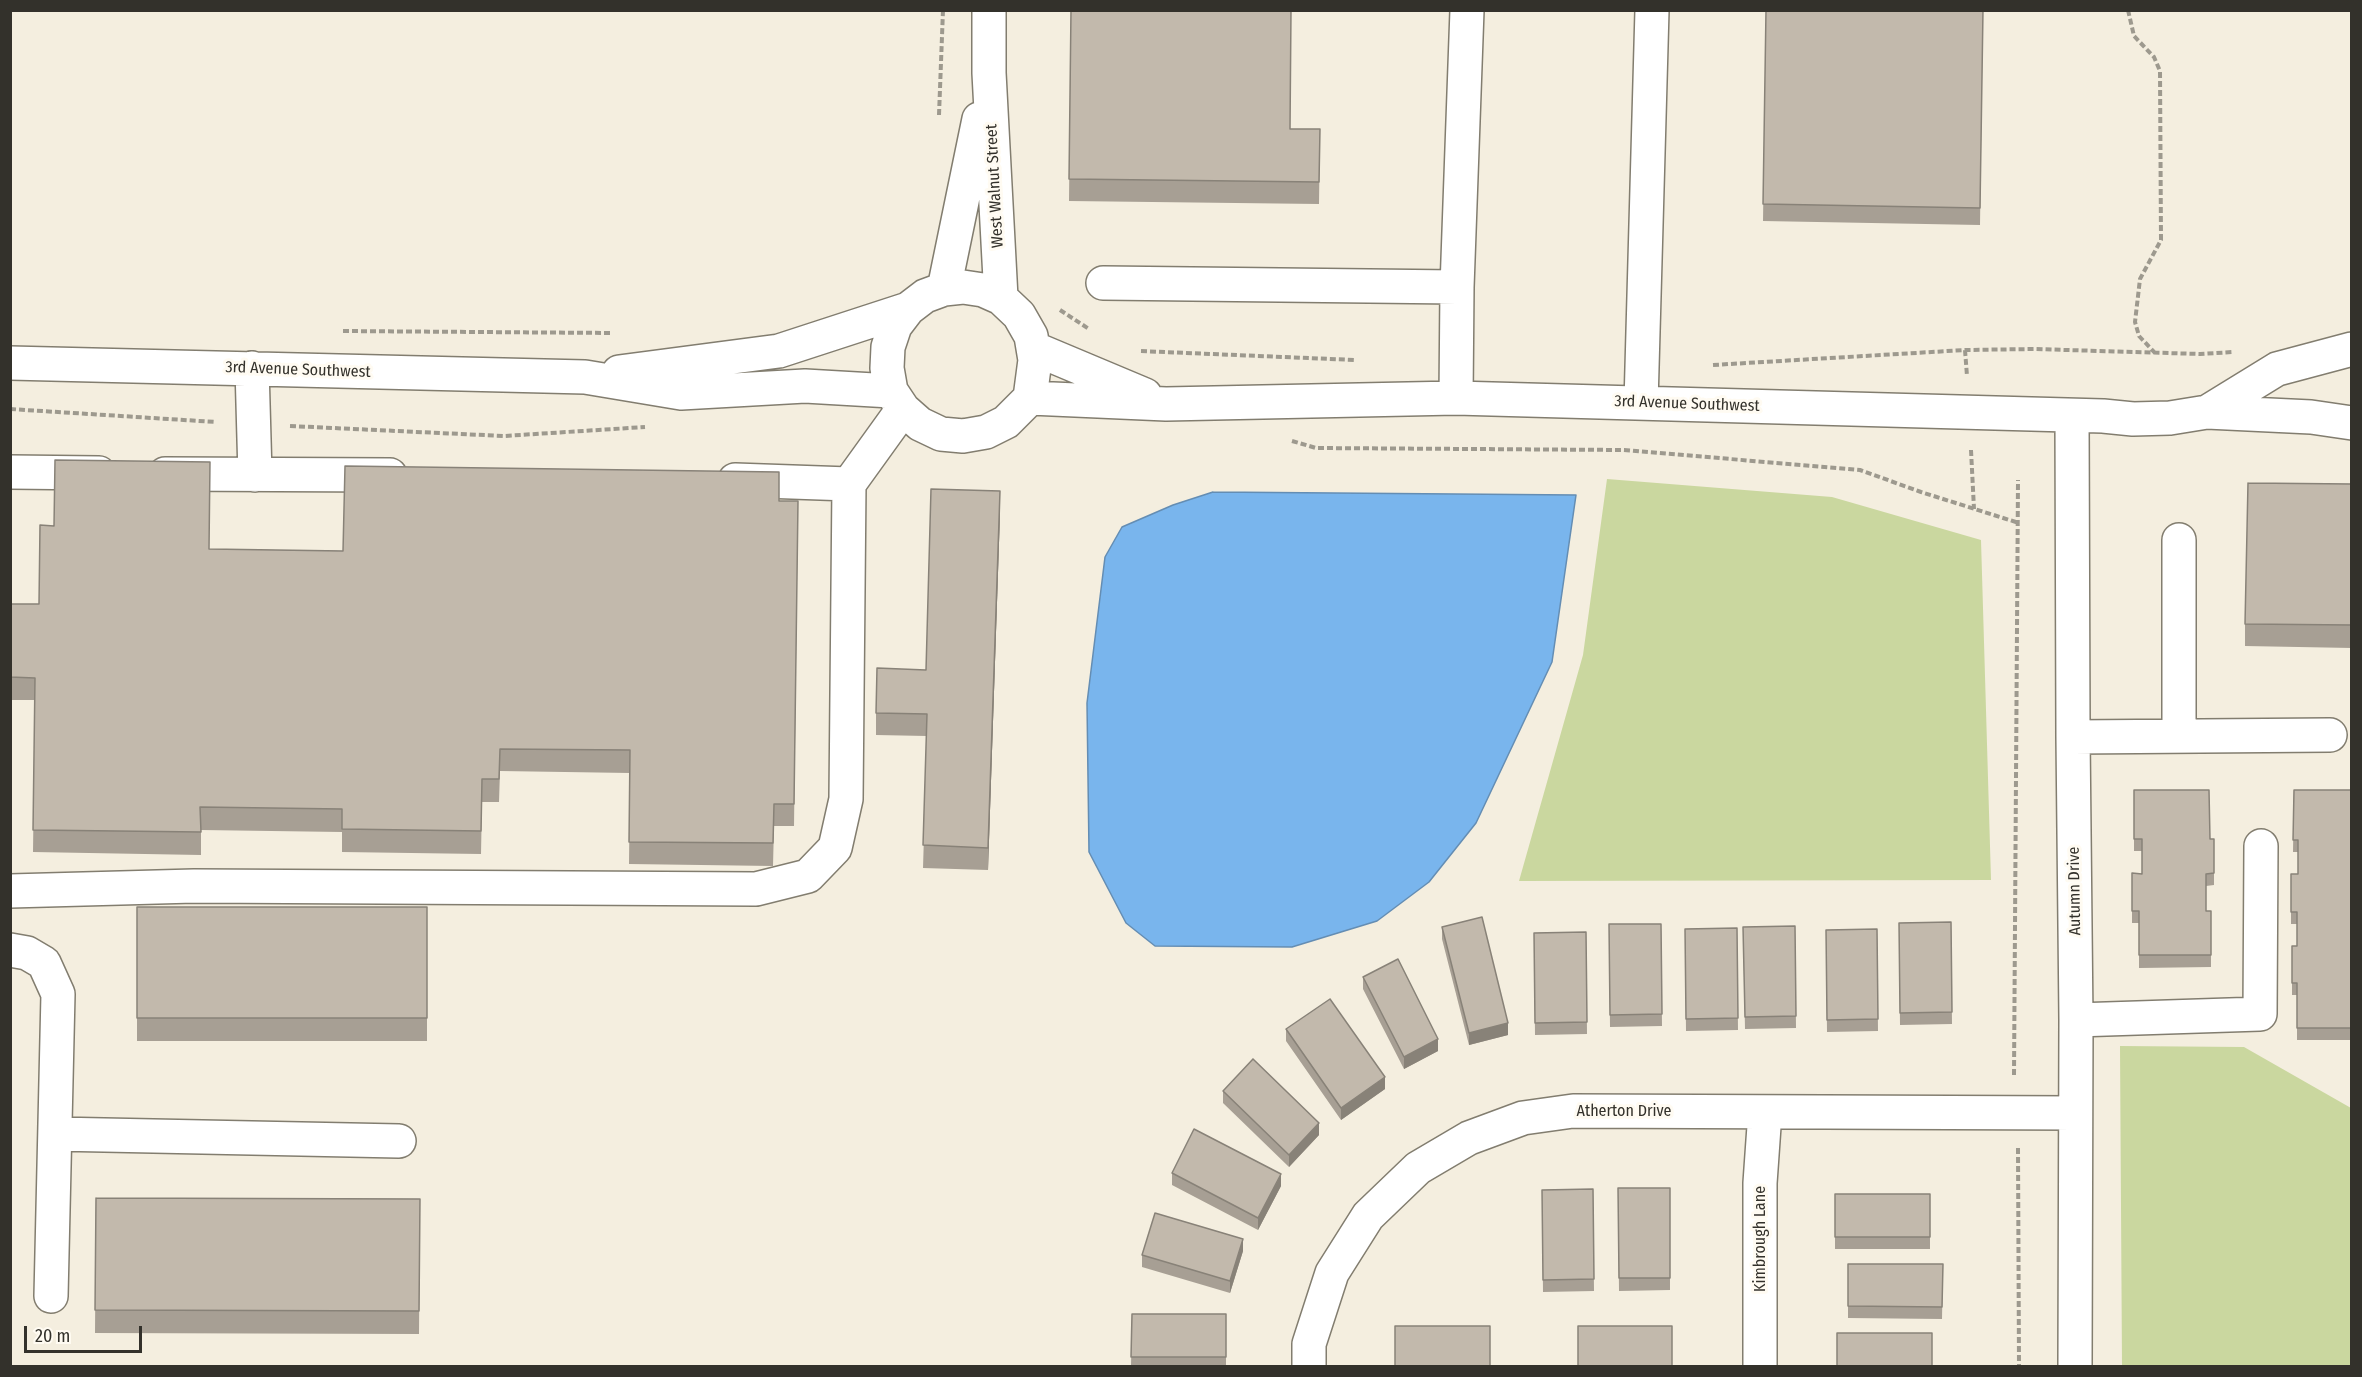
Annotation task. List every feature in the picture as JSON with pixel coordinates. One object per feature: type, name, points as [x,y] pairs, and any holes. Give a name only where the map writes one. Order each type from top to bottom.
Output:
[{"type":"street","name":"West Walnut Street","points":[[988,10],[989,73],[1001,298]]},
{"type":"street","points":[[1456,398],[1457,287],[1467,10]]},
{"type":"street","points":[[1641,403],[1652,10]]},
{"type":"street","name":"West Walnut Street","points":[[944,289],[989,73]]},
{"type":"street","points":[[1103,283],[1457,287]]},
{"type":"street","points":[[963,287],[983,290],[1001,298],[1019,315],[1031,336],[1035,360],[1030,398],[1006,422],[986,432],[963,436],[941,434],[920,424],[897,400],[887,368],[888,347],[895,326],[908,309],[925,296],[944,289],[963,287]]},
{"type":"street","name":"3rd Avenue Southwest","points":[[585,376],[779,351],[908,309]]},
{"type":"street","name":"3rd Avenue Southwest","points":[[1033,348],[1166,404]]},
{"type":"street","name":"3rd Avenue Southwest","points":[[2207,411],[2277,369],[2352,349]]},
{"type":"street","name":"3rd Avenue Southwest","points":[[10,363],[585,376],[681,393],[805,386],[897,400]]},
{"type":"street","points":[[252,368],[255,475]]},
{"type":"street","name":"3rd Avenue Southwest","points":[[1030,398],[1166,404],[1456,398],[2142,419],[2170,418],[2207,411],[2311,417],[2352,423]]},
{"type":"street","points":[[10,891],[194,886],[756,889],[808,876],[835,849],[846,799],[849,484],[897,400]]},
{"type":"street","name":"Autumn Drive","points":[[2072,416],[2076,1020],[2075,1366]]},
{"type":"street","points":[[10,472],[419,475]]},
{"type":"street","points":[[711,479],[849,484]]},
{"type":"street","points":[[2179,540],[2179,736]]},
{"type":"street","points":[[2073,737],[2330,735]]},
{"type":"street","points":[[2076,1020],[2260,1014],[2261,846]]},
{"type":"street","points":[[10,950],[27,952],[44,963],[58,994],[51,1296]]},
{"type":"street","name":"Atherton Drive","points":[[1309,1366],[1309,1344],[1332,1273],[1368,1216],[1418,1168],[1469,1138],[1523,1118],[1573,1111],[2075,1113]]},
{"type":"street","name":"Kimbrough Lane","points":[[1760,1366],[1760,1184],[1765,1112]]},
{"type":"street","points":[[55,1134],[399,1141]]},
{"type":"path","points":[[1712,365],[1976,350],[2067,350],[2157,354],[2139,336],[2135,322],[2140,279],[2161,240],[2160,71],[2154,57],[2134,36],[2128,10]]},
{"type":"path","points":[[1054,306],[1096,334]]},
{"type":"path","points":[[344,331],[617,333]]},
{"type":"path","points":[[1132,350],[1364,360]]},
{"type":"path","points":[[10,409],[253,425],[504,436],[646,427]]},
{"type":"path","points":[[1285,439],[1316,448],[1624,450],[1860,470],[2019,523]]},
{"type":"path","points":[[2014,1075],[2018,480]]},
{"type":"path","points":[[2018,1157],[2019,1366]]},
{"type":"green space","points":[[1607,479],[1832,497],[1981,540],[1991,880],[1519,881],[1583,655]]},
{"type":"green space","points":[[2120,1046],[2244,1047],[2351,1108],[2351,1366],[2122,1366]]},
{"type":"water","points":[[1213,492],[1576,495],[1552,662],[1476,823],[1429,882],[1377,921],[1292,947],[1155,946],[1126,923],[1089,852],[1087,703],[1105,557],[1122,527],[1173,505]]},
{"type":"building","points":[[1071,10],[1291,10],[1290,129],[1320,129],[1319,182],[1069,179]]},
{"type":"building","points":[[1766,10],[1983,10],[1980,208],[1763,204]]},
{"type":"building","points":[[55,460],[210,462],[209,549],[343,551],[345,466],[779,472],[779,501],[798,501],[794,804],[774,804],[773,843],[629,842],[630,750],[500,749],[499,779],[482,779],[481,831],[342,829],[342,809],[200,807],[201,832],[33,830],[35,678],[10,677],[10,604],[39,604],[40,525],[54,526]]},
{"type":"building","points":[[2248,483],[2352,484],[2352,625],[2245,624]]},
{"type":"building","points":[[931,489],[1000,491],[988,848],[923,845],[927,714],[876,713],[877,668],[926,670]]},
{"type":"building","points":[[2134,790],[2209,790],[2210,839],[2214,839],[2214,873],[2206,874],[2206,911],[2211,911],[2211,955],[2139,955],[2139,911],[2132,911],[2132,873],[2142,874],[2142,839],[2134,839]]},
{"type":"building","points":[[2294,790],[2352,790],[2352,1028],[2297,1028],[2297,983],[2292,983],[2292,946],[2297,946],[2297,912],[2291,912],[2291,874],[2298,874],[2298,840],[2293,840]]},
{"type":"building","points":[[137,907],[427,907],[427,1018],[137,1018]]},
{"type":"building","points":[[1482,917],[1508,1023],[1469,1033],[1442,927]]},
{"type":"building","points":[[1951,922],[1952,1012],[1900,1013],[1899,923]]},
{"type":"building","points":[[1609,924],[1661,924],[1662,1014],[1610,1015]]},
{"type":"building","points":[[1795,926],[1796,1016],[1745,1017],[1743,927]]},
{"type":"building","points":[[1737,928],[1738,1018],[1686,1019],[1685,929]]},
{"type":"building","points":[[1877,929],[1878,1019],[1827,1020],[1826,930]]},
{"type":"building","points":[[1586,932],[1587,1022],[1535,1023],[1534,933]]},
{"type":"building","points":[[1398,959],[1438,1039],[1404,1057],[1363,977]]},
{"type":"building","points":[[1330,999],[1385,1077],[1341,1108],[1286,1029]]},
{"type":"building","points":[[1253,1059],[1319,1123],[1289,1155],[1223,1091]]},
{"type":"building","points":[[1194,1129],[1281,1174],[1258,1218],[1172,1173]]},
{"type":"building","points":[[1618,1188],[1670,1188],[1670,1278],[1619,1278]]},
{"type":"building","points":[[1593,1189],[1594,1279],[1543,1280],[1542,1190]]},
{"type":"building","points":[[1835,1194],[1930,1194],[1930,1237],[1835,1237]]},
{"type":"building","points":[[96,1198],[420,1199],[419,1311],[95,1310]]},
{"type":"building","points":[[1155,1213],[1243,1239],[1230,1281],[1142,1255]]},
{"type":"building","points":[[1848,1264],[1943,1264],[1942,1307],[1848,1306]]},
{"type":"building","points":[[1132,1314],[1226,1314],[1226,1357],[1131,1357]]},
{"type":"building","points":[[1395,1326],[1490,1326],[1490,1366],[1395,1366]]},
{"type":"building","points":[[1578,1326],[1672,1326],[1672,1366],[1578,1366]]},
{"type":"building","points":[[1837,1333],[1932,1333],[1932,1366],[1837,1366]]}]
